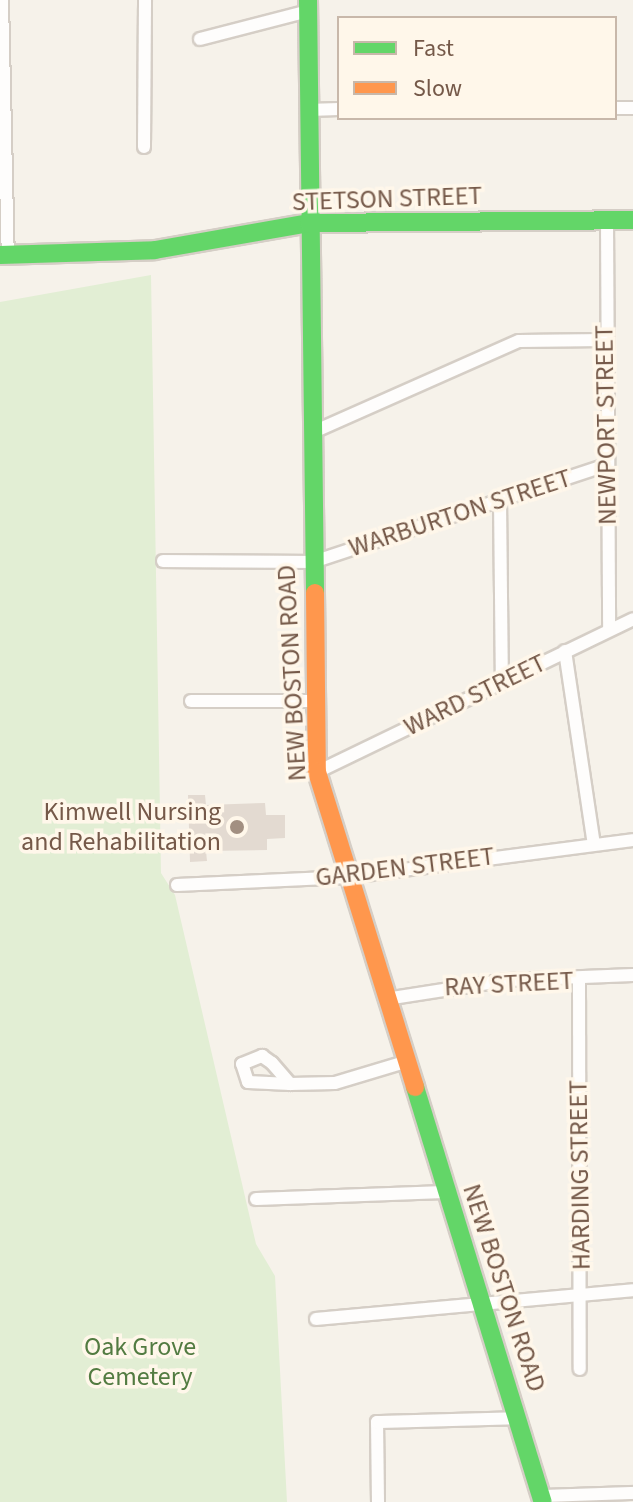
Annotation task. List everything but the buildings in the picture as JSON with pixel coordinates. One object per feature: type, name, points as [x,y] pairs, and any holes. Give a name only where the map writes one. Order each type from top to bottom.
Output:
[{"type":"street","points":[[2,0],[4,255]]},
{"type":"street","points":[[144,147],[145,0]]},
{"type":"street","points":[[200,39],[308,6]]},
{"type":"street","name":"NEW BOSTON ROAD","points":[[308,6],[317,772],[445,1192],[543,1499]]},
{"type":"street","points":[[308,110],[337,109]]},
{"type":"street","name":"NEWPORT STREET","points":[[607,220],[604,340],[609,630]]},
{"type":"street","name":"STETSON STREET","points":[[4,255],[155,250],[309,223],[633,220]]},
{"type":"street","points":[[311,433],[519,341],[604,340]]},
{"type":"street","name":"WARBURTON STREET","points":[[163,561],[313,562],[606,465]]},
{"type":"street","points":[[500,500],[502,681]]},
{"type":"street","name":"WARD STREET","points":[[317,772],[633,619]]},
{"type":"street","points":[[565,651],[594,844]]},
{"type":"street","points":[[191,701],[316,701]]},
{"type":"street","name":"GARDEN STREET","points":[[177,885],[349,877],[633,840]]},
{"type":"street","name":"RAY STREET","points":[[386,999],[508,980],[579,980],[633,975]]},
{"type":"street","name":"HARDING STREET","points":[[579,980],[580,1369]]},
{"type":"street","points":[[290,1084],[335,1083],[405,1062]]},
{"type":"street","points":[[256,1199],[445,1192]]},
{"type":"street","points":[[316,1319],[482,1308],[581,1291],[633,1290]]},
{"type":"street","points":[[378,1502],[377,1422],[518,1418]]},
{"type":"street","points":[[543,1499],[633,1493]]},
{"type":"green space","name":"Oak Grove Cemetery","points":[[151,275],[161,873],[175,895],[256,1244],[275,1276],[287,1502],[0,1502],[0,302]]},
{"type":"traffic: fast","points":[[308,0],[315,593]]},
{"type":"traffic: fast","points":[[0,255],[155,250],[309,223],[633,220]]},
{"type":"traffic: fast","points":[[415,1087],[543,1502]]},
{"type":"traffic: slow","points":[[315,593],[317,772],[415,1087]]},
{"type":"place","name":"Kimwell Nursing and Rehabilitation","points":[[237,827]]}]
